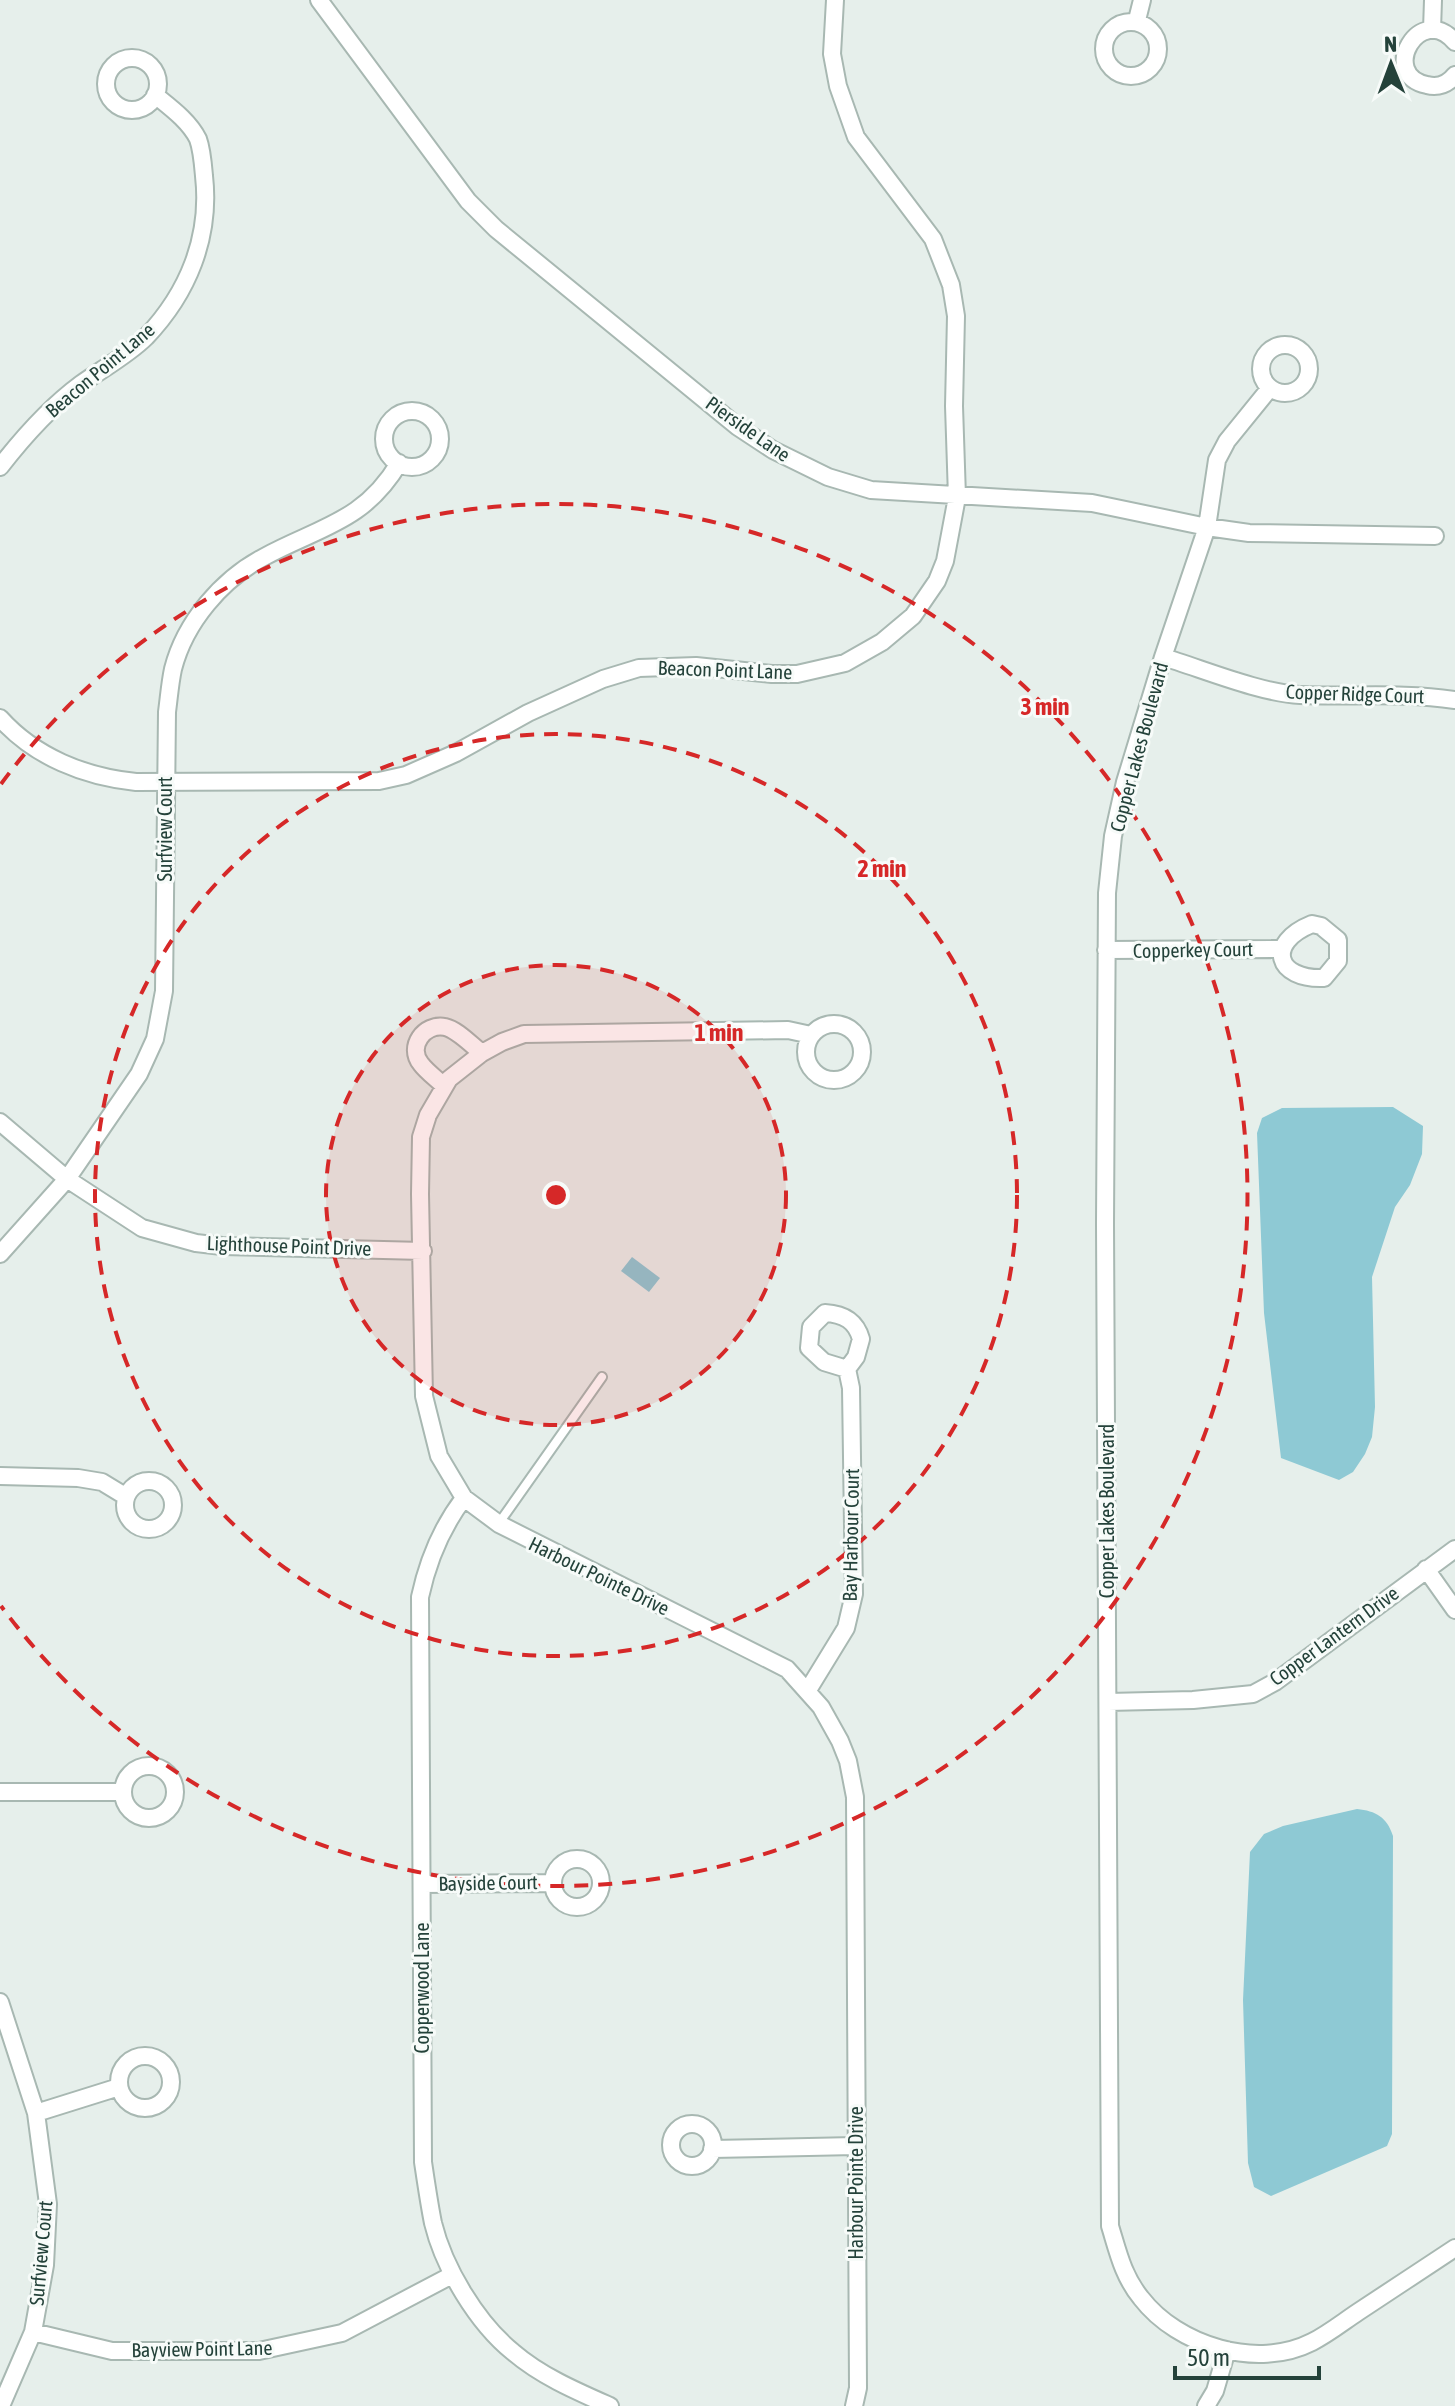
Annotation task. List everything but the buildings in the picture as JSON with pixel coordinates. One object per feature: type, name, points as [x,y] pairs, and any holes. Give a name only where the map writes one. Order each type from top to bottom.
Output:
[{"type":"street","name":"Pierside Lane","points":[[319,0],[468,201],[486,219],[738,427],[773,450],[828,477],[871,490],[1092,503],[1249,533],[1435,536]]},
{"type":"street","name":"Beacon Point Lane","points":[[0,718],[37,751],[114,780],[165,783],[379,781],[406,775],[456,753],[528,713],[603,679],[639,668],[696,666],[797,674],[845,663],[882,642],[913,616],[937,581],[945,561],[957,497],[954,406],[956,316],[951,285],[933,239],[856,137],[846,113],[832,54],[835,0]]},
{"type":"street","points":[[1137,20],[1142,0]]},
{"type":"street","points":[[1432,30],[1433,0]]},
{"type":"street","points":[[1455,42],[1443,32],[1422,32],[1410,41],[1404,58],[1414,80],[1434,87],[1443,85],[1455,75]]},
{"type":"street","name":"Beacon Point Lane","points":[[0,467],[50,409],[144,340],[170,309],[190,274],[206,220],[201,154],[197,139],[181,116],[155,95]]},
{"type":"street","name":"Copper Lakes Boulevard","points":[[1270,388],[1227,441],[1217,460],[1207,527],[1125,782],[1113,836],[1107,893],[1110,2226],[1122,2269],[1141,2299],[1167,2324],[1227,2350],[1272,2355],[1311,2343],[1455,2248]]},
{"type":"street","name":"Surfview Court","points":[[0,1254],[67,1179],[139,1074],[155,1039],[164,991],[167,712],[173,669],[187,631],[219,590],[263,557],[348,517],[385,485],[399,463]]},
{"type":"street","name":"Copper Ridge Court","points":[[1163,657],[1271,690],[1298,695],[1414,694],[1455,700]]},
{"type":"street","name":"Copperkey Court","points":[[1106,950],[1281,949]]},
{"type":"street","points":[[444,1086],[421,1065],[416,1056],[423,1033],[433,1027],[450,1029],[482,1053]]},
{"type":"street","name":"Harbour Pointe Drive","points":[[811,1035],[788,1030],[524,1034],[482,1053],[456,1072],[444,1086],[428,1115],[421,1137],[424,1396],[439,1456],[464,1498],[499,1524],[787,1669],[821,1707],[840,1741],[848,1761],[855,1797],[858,2388],[854,2406]]},
{"type":"street","name":"Lighthouse Point Drive","points":[[0,1122],[67,1179],[142,1228],[196,1243],[253,1248],[423,1251]]},
{"type":"street","name":"Bay Harbour Court","points":[[808,1690],[846,1628],[854,1594],[851,1388],[847,1369]]},
{"type":"street","points":[[0,1476],[90,1480],[102,1482],[125,1496]]},
{"type":"street","name":"Copperwood Lane","points":[[464,1498],[451,1515],[428,1561],[420,1597],[423,2162],[434,2224],[452,2275],[488,2325],[512,2352],[546,2375],[610,2406]]},
{"type":"street","name":"Copper Lantern Drive","points":[[1108,1702],[1193,1700],[1253,1694],[1275,1682],[1455,1549]]},
{"type":"street","points":[[1426,1569],[1455,1610]]},
{"type":"street","points":[[0,1792],[123,1792]]},
{"type":"street","name":"Bayside Court","points":[[422,1884],[553,1883]]},
{"type":"street","name":"Surfview Court","points":[[0,2002],[36,2113],[48,2204],[45,2265],[33,2332],[1,2406]]},
{"type":"street","points":[[36,2113],[119,2087]]},
{"type":"street","points":[[712,2149],[855,2146]]},
{"type":"street","name":"Bayview Point Lane","points":[[33,2332],[112,2351],[259,2351],[342,2333],[452,2275]]},
{"type":"street","points":[[1206,2406],[1215,2391],[1227,2350]]},
{"type":"lane","points":[[499,1524],[602,1377]]},
{"type":"water","points":[[1393,1107],[1423,1126],[1422,1154],[1410,1185],[1395,1207],[1372,1277],[1375,1407],[1372,1437],[1353,1472],[1339,1480],[1281,1458],[1264,1313],[1257,1133],[1262,1118],[1282,1108]]},
{"type":"water","points":[[632,1257],[660,1278],[649,1292],[621,1271]]},
{"type":"water","points":[[1357,1809],[1380,1816],[1393,1836],[1392,2134],[1387,2146],[1271,2196],[1254,2187],[1248,2163],[1243,2000],[1250,1852],[1264,1834],[1283,1826]]}]
